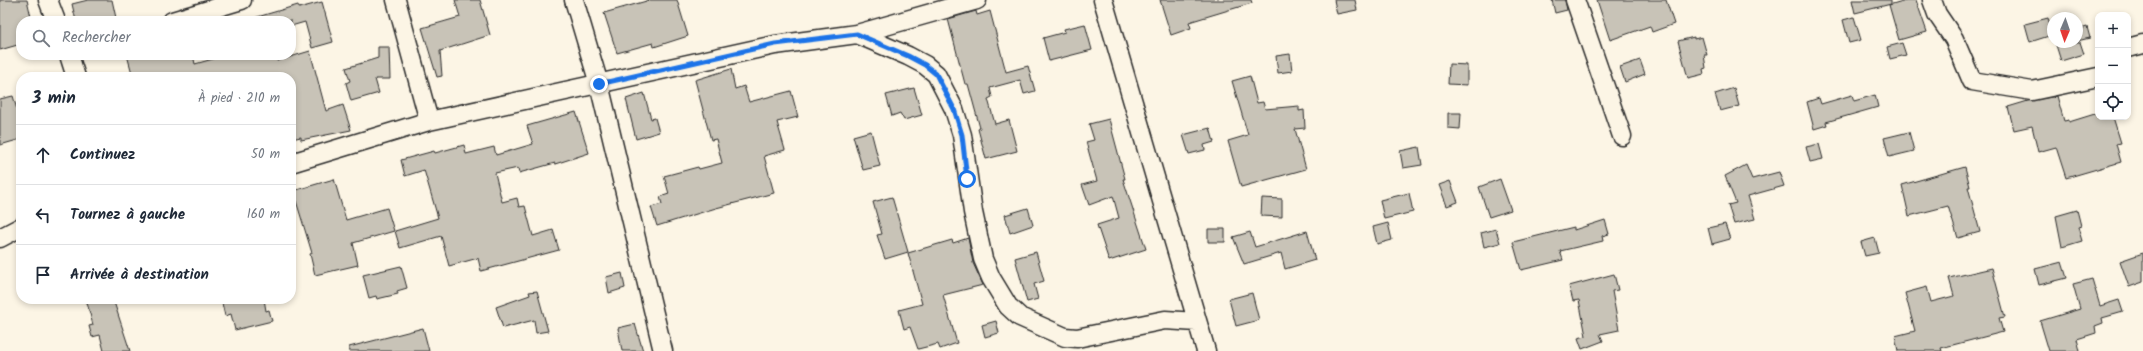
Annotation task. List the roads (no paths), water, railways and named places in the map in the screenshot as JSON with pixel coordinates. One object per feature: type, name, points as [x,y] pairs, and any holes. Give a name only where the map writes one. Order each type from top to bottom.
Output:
[{"type":"street","points":[[48,0],[54,16]]},
{"type":"street","points":[[189,16],[242,0]]},
{"type":"street","points":[[396,0],[429,121]]},
{"type":"street","points":[[574,0],[599,84],[663,351]]},
{"type":"street","points":[[296,161],[429,121],[775,44],[857,34],[977,0]]},
{"type":"street","points":[[1103,0],[1206,351]]},
{"type":"street","points":[[1575,0],[1622,136]]},
{"type":"street","points":[[1932,0],[1937,14],[1954,39],[1972,81],[2032,91],[2095,78]]},
{"type":"street","points":[[857,34],[908,56],[925,65],[936,74],[954,109],[962,135],[967,179],[983,259],[991,278],[1008,306],[1020,317],[1065,337],[1077,338],[1165,320],[1197,322]]},
{"type":"street","points":[[2131,47],[2143,44]]},
{"type":"street","points":[[73,60],[75,72]]},
{"type":"street","points":[[0,238],[16,230]]}]
